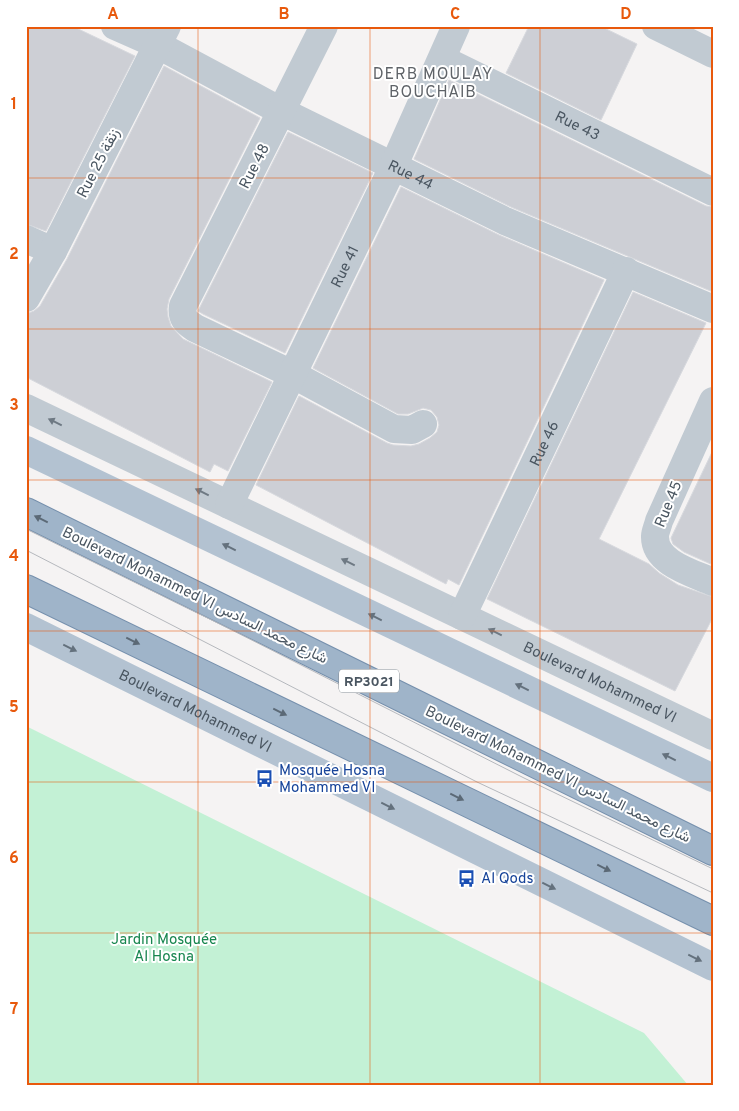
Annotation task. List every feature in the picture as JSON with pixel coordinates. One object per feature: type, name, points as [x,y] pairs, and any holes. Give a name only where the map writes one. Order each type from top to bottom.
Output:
[{"type":"highway","name":"Boulevard Mohammed VI شارع محمد السادس","points":[[26,512],[713,851]]},
{"type":"highway","points":[[26,589],[713,921]]},
{"type":"main road","points":[[26,450],[713,778]]},
{"type":"main road","name":"Boulevard Mohammed VI","points":[[26,627],[713,967]]},
{"type":"street","name":"Rue 44","points":[[114,26],[163,36],[281,112],[505,221],[713,309]]},
{"type":"street","name":"Rue 48","points":[[292,374],[195,328],[185,321],[182,313],[183,306],[324,26]]},
{"type":"street","name":"Rue 41","points":[[229,504],[394,167],[456,26]]},
{"type":"street","points":[[656,26],[711,48]]},
{"type":"street","name":"Rue 25 زنقة","points":[[26,298],[53,251],[163,36]]},
{"type":"street","name":"Rue 43","points":[[442,59],[713,192]]},
{"type":"street","points":[[26,239],[53,251]]},
{"type":"street","name":"Rue 46","points":[[462,616],[626,271]]},
{"type":"street","points":[[292,374],[394,430],[412,430],[422,424]]},
{"type":"street","name":"Rue 45","points":[[713,401],[659,521],[655,537],[658,550],[666,560],[713,582]]},
{"type":"street","name":"Boulevard Mohammed VI","points":[[26,408],[462,616],[710,728]]},
{"type":"green space","name":"Jardin Mosquée Al Hosna","points":[[26,726],[644,1033],[688,1085],[26,1085]]},
{"type":"building","points":[[26,26],[72,26],[135,56],[46,231],[26,224]]},
{"type":"building","points":[[529,26],[600,26],[637,44],[601,120],[506,73]]},
{"type":"building","points":[[164,66],[260,118],[169,299],[167,309],[171,326],[183,339],[272,382],[228,471],[214,464],[210,472],[26,377],[26,314],[40,306],[67,259]]},
{"type":"building","points":[[449,80],[706,206],[713,207],[713,292],[511,207],[414,159]]},
{"type":"building","points":[[288,132],[373,173],[285,353],[198,311]]},
{"type":"building","points":[[401,187],[499,235],[604,280],[459,585],[448,579],[446,584],[256,485],[299,396],[393,445],[411,446],[419,444],[437,432],[439,425],[437,417],[431,410],[423,408],[408,414],[398,414],[313,368]]},
{"type":"building","points":[[633,292],[706,323],[599,539],[649,564],[678,585],[713,597],[713,617],[675,691],[487,599]]},
{"type":"building","points":[[713,450],[713,565],[684,552],[673,544],[671,538]]},
{"type":"tram line","points":[[26,529],[234,631],[524,778],[713,869]]},
{"type":"tram line","points":[[26,550],[477,782],[713,893]]},
{"type":"place","name":"Mosquée Hosna Mohammed VI","points":[[265,779]]},
{"type":"place","name":"Al Qods","points":[[467,878]]},
{"type":"district","name":"DERB MOULAY BOUCHAIB","points":[[433,82]]}]
